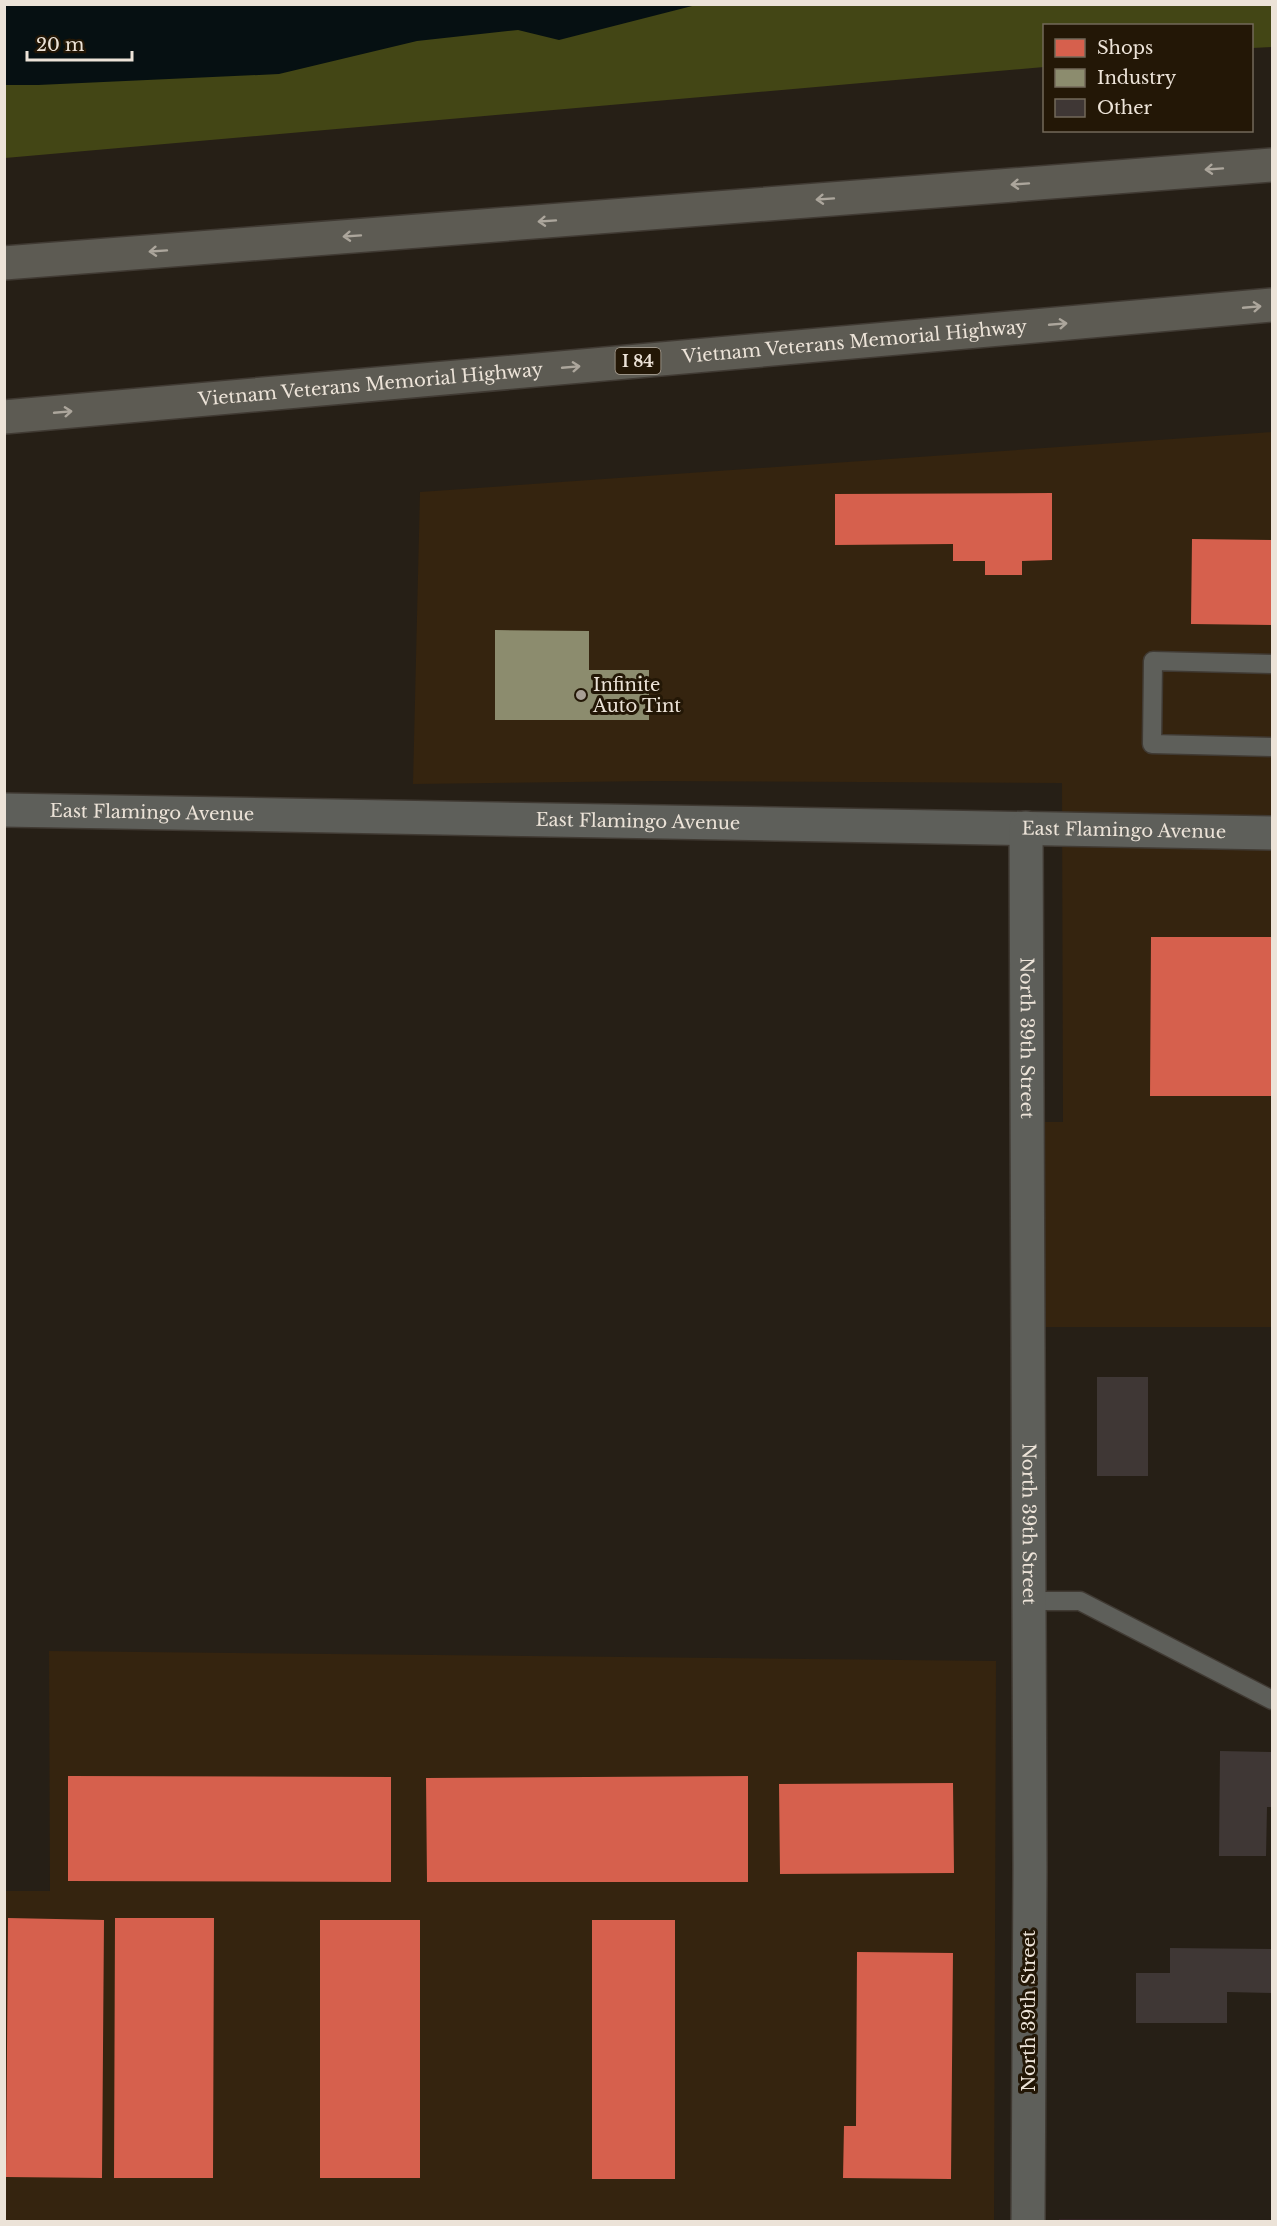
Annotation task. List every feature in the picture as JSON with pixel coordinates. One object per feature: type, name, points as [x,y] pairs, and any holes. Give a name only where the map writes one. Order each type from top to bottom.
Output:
[{"type":"highway","points":[[4,263],[1272,165]]},
{"type":"highway","name":"Vietnam Veterans Memorial Highway","points":[[4,417],[1272,305]]},
{"type":"street","name":"East Flamingo Avenue","points":[[4,810],[1272,833]]},
{"type":"street","name":"North 39th Street","points":[[1026,828],[1027,1601],[1030,1867],[1028,2222]]},
{"type":"lane","points":[[1272,664],[1153,661],[1152,732],[1152,744],[1272,747]]},
{"type":"lane","points":[[1027,1601],[1080,1601],[1272,1700]]},
{"type":"shaded area","points":[[5,4],[696,5],[559,40],[518,30],[417,41],[279,74],[5,85]]},
{"type":"shaded area","points":[[1272,432],[1272,1327],[1044,1327],[1044,1122],[1063,1122],[1062,783],[655,781],[413,784],[420,492]]},
{"type":"shaded area","points":[[49,1651],[996,1661],[994,2221],[5,2222],[5,1891],[50,1891]]},
{"type":"shaded area","points":[[1059,2219],[1272,2220],[1272,2221],[1059,2222]]},
{"type":"green space","points":[[5,5],[1272,5],[1272,47],[1253,48],[1253,24],[1043,24],[1043,67],[5,158]]},
{"type":"building: Shops","points":[[1052,493],[1052,560],[1022,561],[1022,575],[985,575],[985,561],[953,561],[953,544],[835,545],[835,494]]},
{"type":"building: Shops","points":[[1192,539],[1272,540],[1272,625],[1191,624]]},
{"type":"building: Shops","points":[[1151,937],[1272,937],[1272,1096],[1150,1096]]},
{"type":"building: Shops","points":[[68,1776],[391,1777],[391,1882],[68,1881]]},
{"type":"building: Shops","points":[[748,1776],[748,1882],[427,1882],[426,1778]]},
{"type":"building: Shops","points":[[953,1783],[954,1873],[780,1874],[779,1784]]},
{"type":"building: Shops","points":[[8,1918],[104,1920],[102,2178],[6,2177]]},
{"type":"building: Shops","points":[[115,1918],[214,1918],[213,2178],[114,2178]]},
{"type":"building: Shops","points":[[320,1920],[420,1920],[420,2178],[320,2178]]},
{"type":"building: Shops","points":[[592,1920],[675,1920],[675,2179],[592,2179]]},
{"type":"building: Shops","points":[[857,1952],[953,1953],[951,2179],[843,2178],[844,2126],[856,2126]]},
{"type":"building: Industry","points":[[495,630],[589,631],[589,670],[649,670],[649,720],[495,720]]},
{"type":"building: Other","points":[[1097,1377],[1148,1377],[1148,1476],[1097,1476]]},
{"type":"building: Other","points":[[1220,1751],[1272,1752],[1272,1807],[1267,1807],[1266,1856],[1219,1856]]},
{"type":"building: Other","points":[[1170,1948],[1272,1949],[1272,1993],[1227,1992],[1227,2023],[1136,2023],[1136,1973],[1170,1973]]},
{"type":"place","name":"Infinite Auto Tint","points":[[581,695]]}]
